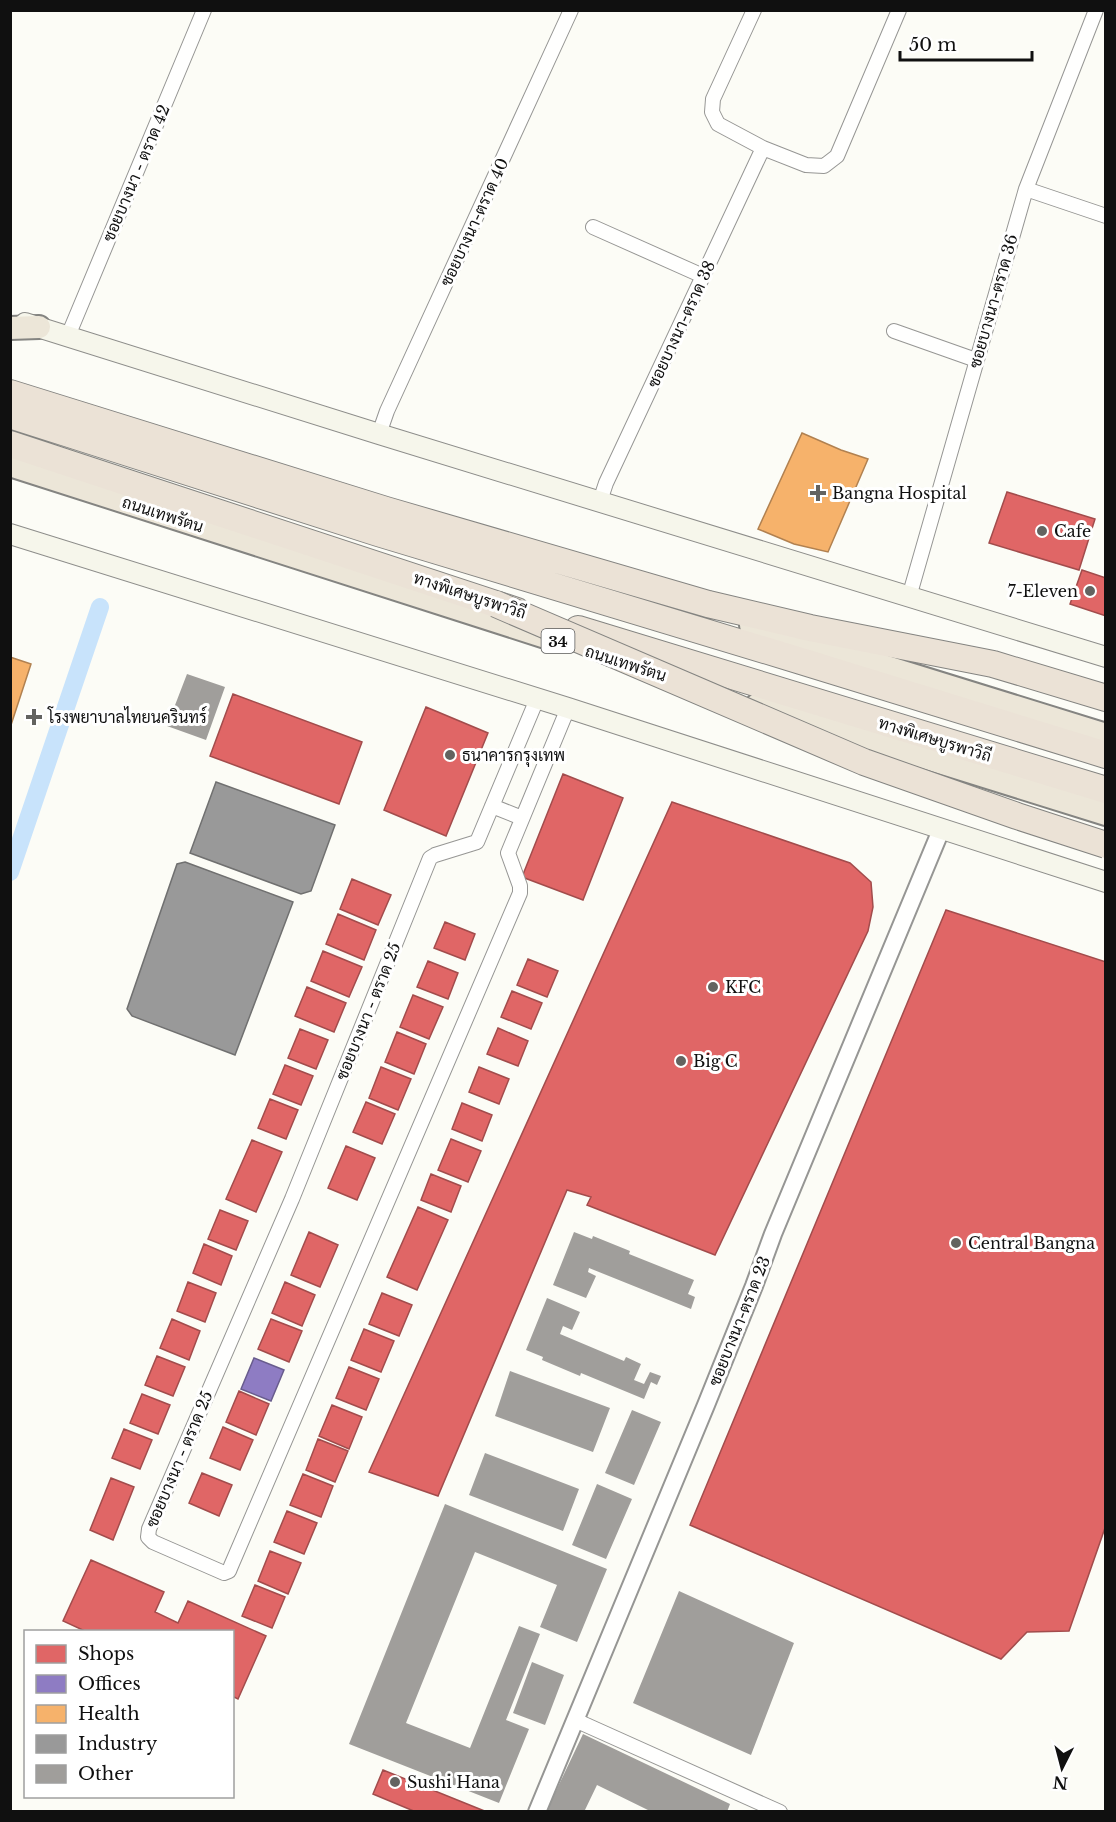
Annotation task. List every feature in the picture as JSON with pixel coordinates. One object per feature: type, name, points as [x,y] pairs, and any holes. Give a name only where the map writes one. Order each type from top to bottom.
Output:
[{"type":"highway","points":[[10,328],[39,327]]},
{"type":"highway","points":[[10,394],[386,510],[708,604],[810,628],[993,664],[1106,698]]},
{"type":"highway","points":[[10,394],[386,513],[1106,735]]},
{"type":"highway","name":"ทางพิเศษบูรพาวิถี","points":[[10,415],[378,534],[1106,755]]},
{"type":"highway","name":"ทางพิเศษบูรพาวิถี","points":[[10,444],[496,604],[1106,790]]},
{"type":"highway","name":"ถนนเทพรัตน","points":[[10,465],[779,712],[1106,814]]},
{"type":"highway","points":[[496,604],[864,762],[983,805],[1106,845]]},
{"type":"main road","points":[[10,318],[1106,657]]},
{"type":"main road","points":[[10,534],[568,708],[1106,882]]},
{"type":"street","name":"ซอยบางนา - ตราด 42","points":[[68,336],[204,10]]},
{"type":"street","name":"ซอยบางนา-ตราด 40","points":[[379,434],[387,411],[571,10]]},
{"type":"street","points":[[754,10],[713,99],[712,112],[718,124],[763,148],[806,165],[824,166],[837,156],[899,10]]},
{"type":"street","name":"ซอยบางนา-ตราด 36","points":[[909,597],[1026,189],[1096,10]]},
{"type":"street","name":"ซอยบางนา-ตราด 38","points":[[600,501],[606,483],[763,148]]},
{"type":"street","points":[[1026,189],[1106,216]]},
{"type":"street","points":[[593,227],[703,276]]},
{"type":"street","points":[[894,332],[976,360]]},
{"type":"street","points":[[537,699],[492,806],[522,818],[568,708]]},
{"type":"street","name":"ซอยบางนา - ตราด 25","points":[[492,806],[477,842],[433,855],[430,858],[292,1198],[149,1529],[148,1537],[153,1542],[224,1573],[229,1571],[520,893],[520,886],[508,853],[522,818]]},
{"type":"street","name":"ซอยบางนา-ตราด 23","points":[[537,1812],[941,830]]},
{"type":"street","points":[[575,1720],[758,1807],[780,1812]]},
{"type":"building: Shops","name":"Cafe","points":[[1007,492],[1095,519],[1079,570],[989,543]]},
{"type":"building: Shops","name":"7-Eleven","points":[[1082,570],[1106,578],[1106,616],[1070,604]]},
{"type":"building: Shops","points":[[233,694],[362,742],[339,804],[210,756]]},
{"type":"building: Shops","points":[[426,707],[488,733],[446,836],[384,810]]},
{"type":"building: Shops","points":[[563,774],[623,798],[583,900],[522,877]]},
{"type":"building: Shops","name":"Big C","points":[[672,802],[850,863],[871,882],[873,907],[868,931],[715,1255],[587,1205],[591,1197],[567,1190],[438,1496],[369,1472]]},
{"type":"building: Shops","points":[[352,879],[391,895],[378,925],[340,909]]},
{"type":"building: Shops","name":"Central Bangna","points":[[946,910],[1106,962],[1106,1525],[1069,1631],[1027,1632],[1001,1659],[690,1525]]},
{"type":"building: Shops","points":[[338,914],[376,930],[364,960],[326,944]]},
{"type":"building: Shops","points":[[445,922],[475,934],[465,960],[434,948]]},
{"type":"building: Shops","points":[[323,951],[362,967],[349,997],[311,981]]},
{"type":"building: Shops","points":[[528,959],[558,971],[547,997],[517,985]]},
{"type":"building: Shops","points":[[428,961],[458,973],[448,999],[417,987]]},
{"type":"building: Shops","points":[[307,987],[346,1003],[334,1032],[295,1016]]},
{"type":"building: Shops","points":[[512,991],[542,1003],[531,1029],[501,1017]]},
{"type":"building: Shops","points":[[413,995],[443,1007],[429,1039],[400,1027]]},
{"type":"building: Shops","points":[[498,1028],[528,1041],[518,1066],[487,1054]]},
{"type":"building: Shops","points":[[300,1029],[328,1040],[316,1069],[288,1058]]},
{"type":"building: Shops","points":[[397,1032],[426,1044],[414,1074],[385,1062]]},
{"type":"building: Shops","points":[[285,1065],[313,1076],[301,1105],[273,1094]]},
{"type":"building: Shops","points":[[381,1067],[411,1079],[398,1110],[369,1098]]},
{"type":"building: Shops","points":[[479,1067],[509,1079],[499,1104],[469,1092]]},
{"type":"building: Shops","points":[[270,1099],[298,1110],[286,1139],[258,1128]]},
{"type":"building: Shops","points":[[366,1102],[395,1114],[382,1144],[353,1132]]},
{"type":"building: Shops","points":[[462,1103],[492,1115],[482,1141],[452,1129]]},
{"type":"building: Shops","points":[[451,1139],[481,1151],[468,1182],[438,1170]]},
{"type":"building: Shops","points":[[252,1140],[282,1152],[256,1212],[226,1199]]},
{"type":"building: Shops","points":[[346,1146],[375,1158],[357,1200],[328,1188]]},
{"type":"building: Shops","points":[[431,1174],[461,1186],[451,1212],[421,1200]]},
{"type":"building: Shops","points":[[418,1207],[448,1220],[417,1290],[387,1277]]},
{"type":"building: Shops","points":[[220,1210],[248,1221],[236,1250],[208,1239]]},
{"type":"building: Shops","points":[[309,1232],[338,1245],[320,1287],[291,1275]]},
{"type":"building: Shops","points":[[204,1244],[232,1256],[221,1285],[193,1273]]},
{"type":"building: Shops","points":[[188,1282],[216,1293],[205,1322],[177,1311]]},
{"type":"building: Shops","points":[[285,1282],[315,1295],[302,1326],[272,1313]]},
{"type":"building: Shops","points":[[382,1293],[412,1305],[399,1336],[369,1324]]},
{"type":"building: Shops","points":[[172,1319],[200,1331],[189,1360],[160,1348]]},
{"type":"building: Shops","points":[[271,1319],[302,1331],[289,1362],[258,1349]]},
{"type":"building: Shops","points":[[364,1329],[394,1341],[381,1372],[351,1360]]},
{"type":"building: Shops","points":[[157,1356],[185,1367],[173,1396],[145,1385]]},
{"type":"building: Shops","points":[[349,1367],[379,1379],[366,1410],[336,1398]]},
{"type":"building: Shops","points":[[239,1391],[269,1404],[256,1435],[226,1422]]},
{"type":"building: Shops","points":[[142,1394],[170,1405],[158,1434],[130,1423]]},
{"type":"building: Shops","points":[[332,1405],[362,1417],[349,1449],[319,1436]]},
{"type":"building: Shops","points":[[223,1427],[253,1440],[240,1470],[210,1458]]},
{"type":"building: Shops","points":[[124,1429],[152,1440],[140,1469],[112,1458]]},
{"type":"building: Shops","points":[[318,1439],[348,1451],[335,1482],[306,1470]]},
{"type":"building: Shops","points":[[202,1473],[232,1485],[219,1516],[189,1503]]},
{"type":"building: Shops","points":[[303,1474],[333,1486],[321,1517],[290,1505]]},
{"type":"building: Shops","points":[[111,1478],[134,1487],[113,1540],[90,1530]]},
{"type":"building: Shops","points":[[287,1511],[317,1523],[304,1554],[274,1542]]},
{"type":"building: Shops","points":[[270,1551],[301,1563],[288,1594],[258,1581]]},
{"type":"building: Shops","points":[[91,1560],[164,1592],[155,1612],[178,1623],[188,1601],[266,1636],[238,1699],[234,1697],[234,1630],[83,1630],[63,1621]]},
{"type":"building: Shops","points":[[255,1585],[285,1597],[272,1628],[242,1616]]},
{"type":"building: Shops","name":"Sushi Hana","points":[[383,1770],[487,1812],[416,1812],[373,1794]]},
{"type":"building: Offices","points":[[254,1358],[284,1370],[271,1401],[241,1389]]},
{"type":"building: Health","name":"Bangna Hospital","points":[[802,433],[868,459],[828,552],[794,544],[758,529]]},
{"type":"building: Health","points":[[10,657],[31,664],[10,728]]},
{"type":"building: Industry","points":[[216,782],[335,825],[311,891],[301,894],[190,853]]},
{"type":"building: Industry","points":[[185,862],[293,902],[235,1055],[132,1016],[127,1009],[177,864]]},
{"type":"building: Other","points":[[187,674],[225,687],[206,740],[167,726]]},
{"type":"building: Other","points":[[574,1232],[592,1239],[593,1236],[630,1251],[629,1254],[694,1280],[688,1294],[695,1297],[691,1309],[589,1268],[588,1272],[596,1276],[586,1298],[553,1285]]},
{"type":"building: Other","points":[[547,1298],[580,1312],[572,1330],[563,1326],[560,1334],[624,1361],[626,1357],[641,1364],[634,1380],[644,1384],[650,1372],[661,1376],[657,1385],[651,1382],[644,1399],[581,1373],[580,1376],[542,1360],[543,1357],[526,1350]]},
{"type":"building: Other","points":[[510,1371],[610,1408],[593,1452],[495,1416]]},
{"type":"building: Other","points":[[632,1410],[661,1422],[634,1485],[605,1473]]},
{"type":"building: Other","points":[[485,1453],[579,1489],[563,1531],[469,1495]]},
{"type":"building: Other","points":[[597,1484],[632,1499],[606,1559],[572,1545]]},
{"type":"building: Other","points":[[445,1504],[607,1569],[577,1642],[540,1627],[557,1585],[475,1552],[406,1723],[470,1748],[519,1626],[540,1634],[506,1720],[529,1729],[499,1803],[349,1744]]},
{"type":"building: Other","points":[[679,1591],[794,1643],[751,1755],[633,1703]]},
{"type":"building: Other","points":[[532,1662],[564,1675],[545,1725],[513,1713]]},
{"type":"building: Other","points":[[583,1734],[730,1804],[727,1812],[652,1812],[597,1785],[584,1812],[546,1812]]},
{"type":"waterway","points":[[10,872],[100,607]]},
{"type":"place","name":"Bangna Hospital","points":[[818,493]]},
{"type":"place","name":"Cafe","points":[[1042,531]]},
{"type":"place","name":"7-Eleven","points":[[1090,591]]},
{"type":"place","name":"โรงพยาบาลไทยนครินทร์","points":[[34,717]]},
{"type":"place","name":"ธนาคารกรุงเทพ","points":[[450,755]]},
{"type":"place","name":"KFC","points":[[713,987]]},
{"type":"place","name":"Big C","points":[[681,1061]]},
{"type":"place","name":"Central Bangna","points":[[956,1243]]},
{"type":"place","name":"Sushi Hana","points":[[395,1782]]}]
